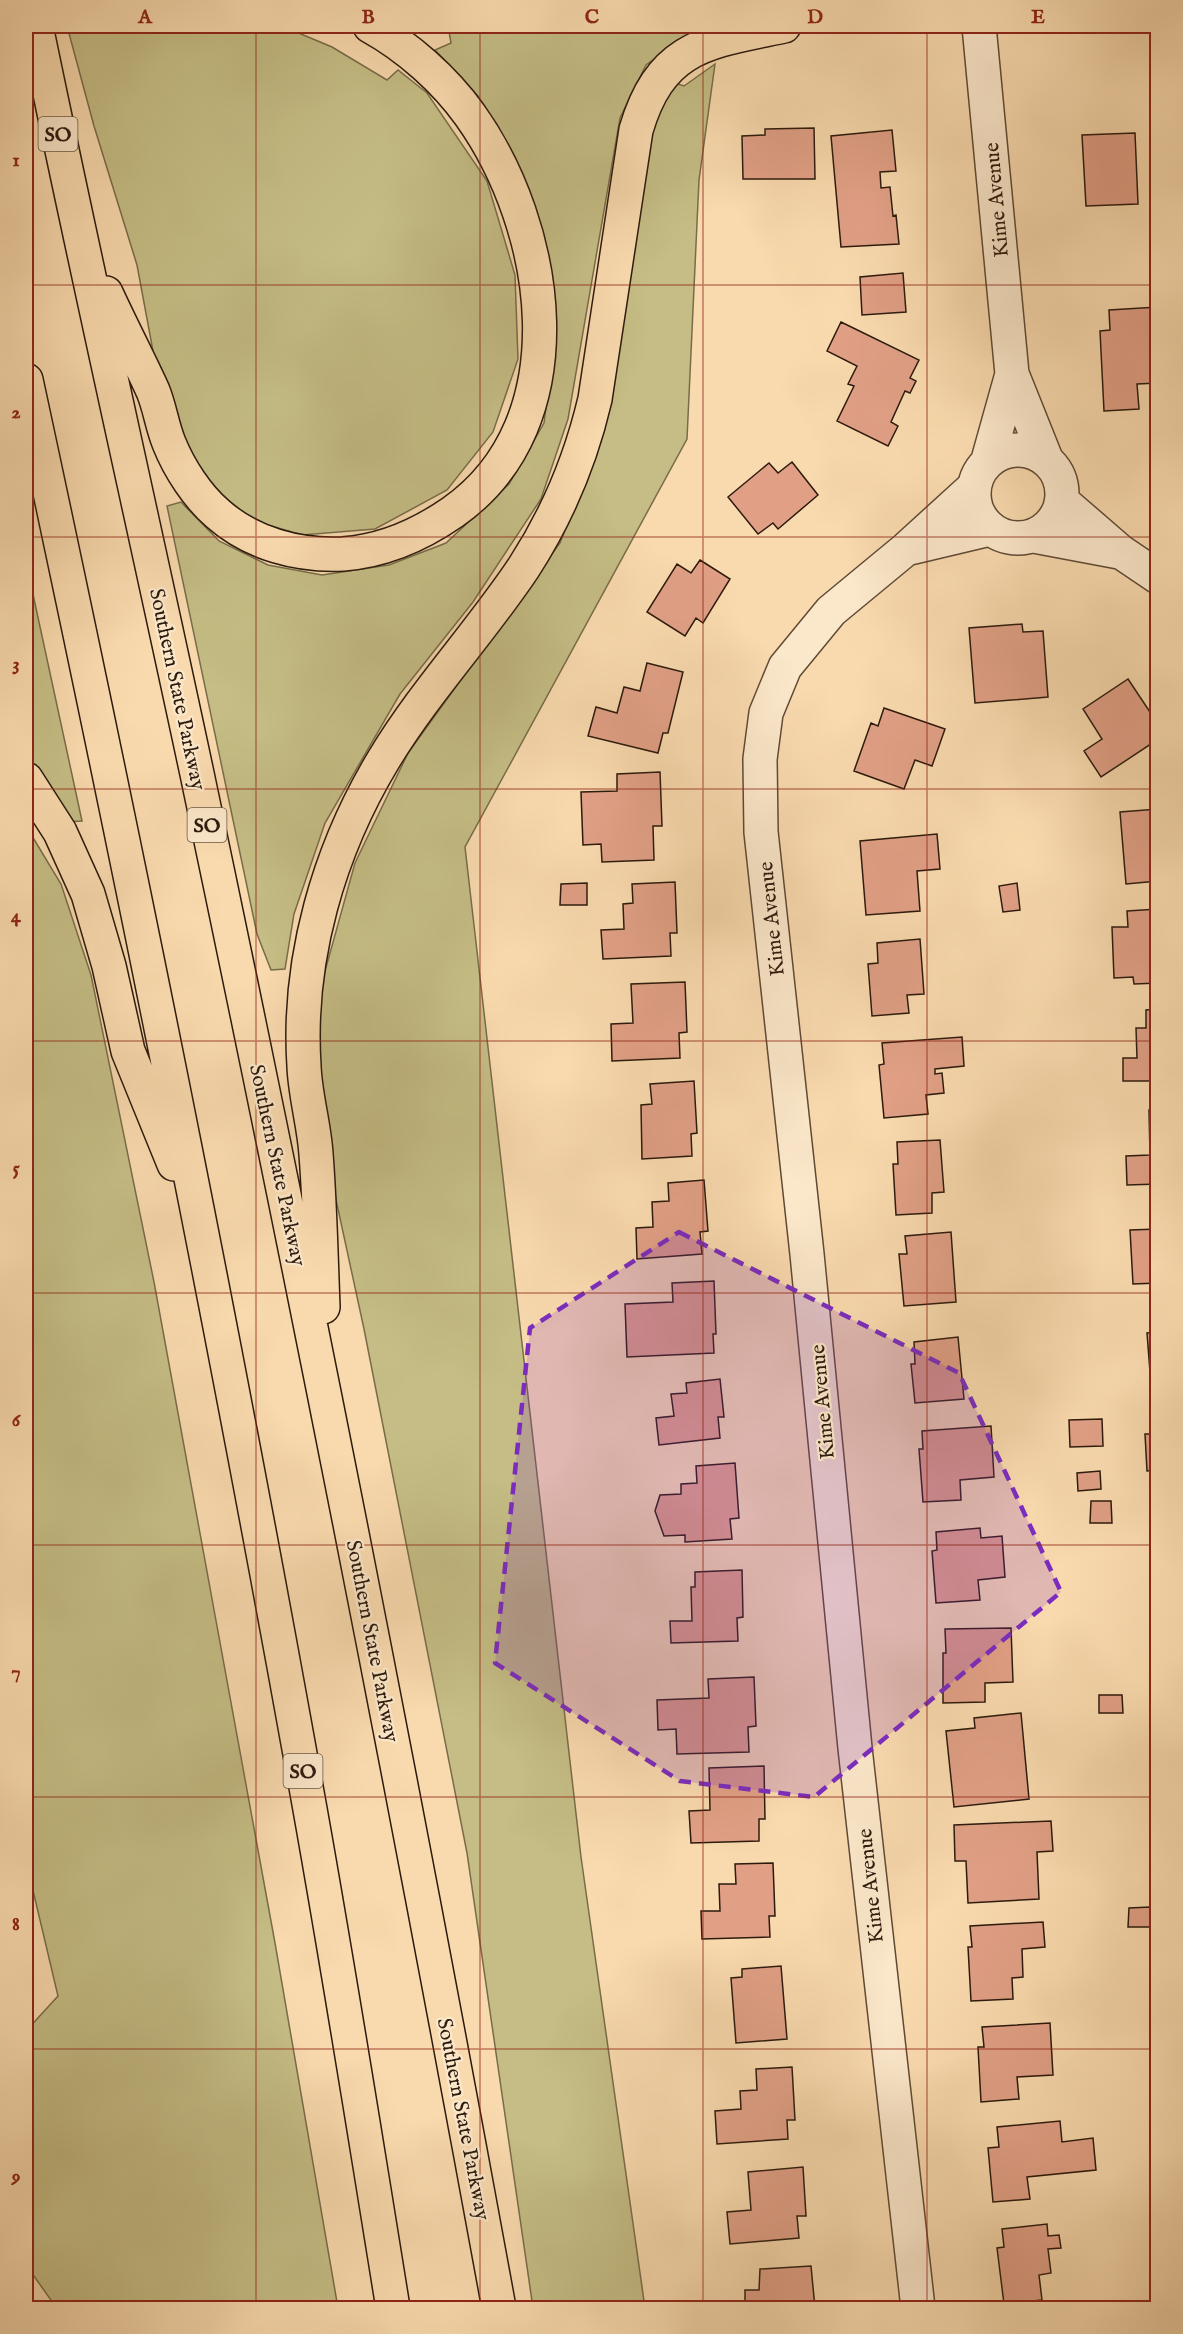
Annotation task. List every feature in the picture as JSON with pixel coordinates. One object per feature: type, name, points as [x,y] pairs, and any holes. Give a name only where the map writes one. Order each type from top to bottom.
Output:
[{"type":"highway","name":"Southern State Parkway","points":[[36,26],[194,762],[328,1410],[408,1817],[499,2308]]},
{"type":"highway","points":[[81,242],[154,394],[169,443],[179,464],[203,499],[232,525],[256,539],[281,548],[330,554],[353,553],[384,546],[417,534],[459,507],[496,471],[524,423],[540,343],[536,283],[524,223],[513,193],[486,139],[469,113],[433,73],[393,40],[370,26]]},
{"type":"highway","points":[[328,1410],[316,1151],[304,1068],[303,1017],[308,964],[332,872],[356,813],[384,759],[523,568],[549,525],[571,477],[589,425],[636,130],[648,98],[664,71],[690,52],[723,38],[784,26]]},
{"type":"highway","name":"SO","points":[[26,380],[124,842],[202,1236],[301,1758],[362,2110],[393,2308]]},
{"type":"highway","points":[[26,779],[60,832],[88,894],[109,966],[128,1051],[202,1236]]},
{"type":"street","name":"Kime Avenue","points":[[979,26],[1012,374],[1046,459]]},
{"type":"street","name":"Kime Avenue","points":[[918,2308],[855,1748],[808,1266],[761,832],[760,759],[766,713],[785,667],[831,611],[906,549],[981,473],[1012,374]]},
{"type":"street","points":[[1017,449],[1032,451],[1046,459],[1056,470],[1062,485],[1062,501],[1057,515],[1048,528],[1034,536],[1019,539],[1004,536],[990,529],[980,517],[974,503],[981,473],[1002,452],[1017,449]]},
{"type":"street","points":[[1062,501],[1121,552],[1158,577]]},
{"type":"street","name":"Kime Avenue","points":[[906,549],[990,529]]},
{"type":"street","points":[[1034,536],[1121,552]]},
{"type":"highlighted area","points":[[679,1232],[959,1373],[1061,1592],[814,1797],[680,1781],[495,1663],[530,1328]]},
{"type":"shaded area","points":[[67,26],[282,26],[332,47],[387,80],[398,70],[427,93],[487,181],[515,275],[518,359],[493,432],[447,490],[375,529],[302,535],[245,518],[195,477],[166,421],[137,265],[94,126]]},
{"type":"shaded area","points":[[448,26],[702,26],[701,32],[685,37],[646,65],[620,118],[568,419],[541,499],[473,602],[400,694],[325,823],[294,914],[285,969],[271,970],[257,934],[167,506],[181,502],[219,541],[268,565],[322,575],[389,565],[446,543],[509,484],[544,423],[555,338],[545,250],[515,162],[478,96],[435,50],[451,43]]},
{"type":"shaded area","points":[[715,64],[699,180],[687,439],[465,847],[581,1857],[645,2308],[533,2308],[467,1853],[364,1329],[314,1098],[320,989],[355,863],[408,753],[560,543],[602,437],[652,121],[672,82],[684,86]]},
{"type":"shaded area","points":[[26,562],[82,821],[65,822],[26,768]]},
{"type":"shaded area","points":[[26,826],[61,884],[91,975],[154,1282],[275,1943],[338,2308],[53,2308],[51,2300],[26,2265],[26,2031],[58,1996],[26,1861]]},
{"type":"building","points":[[814,128],[815,179],[743,179],[742,136],[765,135],[765,129]]},
{"type":"building","points":[[892,130],[896,171],[880,172],[881,188],[890,187],[899,244],[841,247],[831,136]]},
{"type":"building","points":[[1135,133],[1138,204],[1086,206],[1082,135]]},
{"type":"building","points":[[903,273],[906,312],[862,315],[860,277]]},
{"type":"building","points":[[1158,307],[1158,334],[1155,335],[1158,383],[1137,384],[1139,409],[1104,411],[1100,331],[1110,330],[1109,310]]},
{"type":"building","points":[[841,322],[919,360],[910,378],[916,381],[910,393],[905,391],[891,422],[898,426],[888,446],[837,421],[854,386],[848,384],[857,366],[827,351]]},
{"type":"building","points":[[792,462],[818,495],[778,529],[773,523],[758,534],[728,497],[769,463],[778,473]]},
{"type":"building","points":[[700,560],[730,579],[703,623],[696,618],[685,636],[647,612],[677,564],[691,573]]},
{"type":"building","points":[[1022,624],[1023,632],[1043,631],[1048,697],[975,703],[969,628]]},
{"type":"building","points":[[647,663],[683,672],[668,733],[663,733],[658,753],[588,736],[596,707],[617,713],[624,687],[640,691]]},
{"type":"building","points":[[1128,679],[1158,724],[1150,729],[1157,740],[1101,777],[1084,751],[1102,739],[1083,709]]},
{"type":"building","points":[[884,708],[945,729],[932,766],[915,760],[904,789],[854,771],[871,723],[878,726]]},
{"type":"building","points":[[660,772],[662,826],[653,826],[654,860],[602,862],[601,844],[583,845],[581,792],[617,791],[617,774]]},
{"type":"building","points":[[1158,809],[1158,881],[1126,884],[1120,812]]},
{"type":"building","points":[[937,834],[940,869],[917,871],[920,911],[866,915],[860,841]]},
{"type":"building","points":[[675,882],[677,933],[670,933],[671,956],[603,959],[601,930],[624,929],[623,904],[633,903],[632,884]]},
{"type":"building","points":[[587,883],[587,905],[560,905],[561,884]]},
{"type":"building","points":[[1017,883],[1020,910],[1003,912],[999,886]]},
{"type":"building","points":[[1158,909],[1158,983],[1134,984],[1133,977],[1114,978],[1112,927],[1128,927],[1127,911]]},
{"type":"building","points":[[920,939],[924,994],[907,995],[909,1013],[872,1016],[868,964],[878,963],[877,943]]},
{"type":"building","points":[[685,982],[687,1032],[679,1033],[680,1058],[612,1061],[611,1024],[633,1023],[631,984]]},
{"type":"building","points":[[1158,1009],[1158,1081],[1123,1081],[1123,1058],[1137,1058],[1136,1028],[1146,1028],[1146,1010]]},
{"type":"building","points":[[962,1037],[964,1066],[935,1069],[935,1074],[942,1073],[944,1093],[926,1095],[928,1114],[884,1118],[879,1065],[884,1064],[882,1043]]},
{"type":"building","points":[[694,1081],[697,1133],[691,1134],[692,1156],[642,1159],[641,1105],[652,1104],[650,1084]]},
{"type":"building","points":[[1149,1110],[1158,1110],[1158,1184],[1127,1185],[1126,1156],[1150,1155]]},
{"type":"building","points":[[940,1140],[944,1192],[932,1193],[932,1213],[896,1215],[893,1164],[898,1164],[897,1142]]},
{"type":"building","points":[[704,1180],[708,1231],[700,1232],[702,1254],[637,1259],[636,1228],[653,1227],[652,1202],[669,1201],[668,1183]]},
{"type":"building","points":[[1158,1229],[1158,1283],[1133,1284],[1130,1230]]},
{"type":"building","points":[[951,1232],[956,1302],[904,1306],[899,1254],[907,1254],[905,1236]]},
{"type":"building","points":[[714,1281],[716,1334],[713,1334],[714,1353],[627,1357],[625,1304],[673,1302],[672,1283]]},
{"type":"building","points":[[1158,1332],[1158,1371],[1150,1372],[1147,1333]]},
{"type":"building","points":[[958,1337],[964,1399],[915,1403],[911,1364],[915,1364],[914,1342]]},
{"type":"building","points":[[720,1379],[724,1417],[718,1417],[720,1438],[659,1445],[656,1418],[674,1416],[671,1394],[687,1393],[686,1383]]},
{"type":"building","points":[[1150,1417],[1158,1417],[1158,1470],[1147,1471],[1145,1434],[1151,1434]]},
{"type":"building","points":[[1102,1419],[1103,1446],[1070,1447],[1069,1420]]},
{"type":"building","points":[[991,1426],[994,1477],[960,1480],[961,1500],[923,1502],[919,1449],[923,1449],[922,1431]]},
{"type":"building","points":[[735,1463],[739,1518],[730,1519],[732,1539],[685,1542],[685,1535],[664,1536],[655,1511],[660,1495],[681,1494],[681,1484],[697,1483],[696,1466]]},
{"type":"building","points":[[1100,1471],[1101,1489],[1078,1491],[1077,1473]]},
{"type":"building","points":[[1091,1501],[1111,1501],[1112,1523],[1090,1523]]},
{"type":"building","points":[[980,1528],[981,1538],[1002,1536],[1005,1577],[978,1580],[980,1600],[936,1603],[932,1551],[937,1550],[936,1532]]},
{"type":"building","points":[[742,1570],[743,1617],[737,1618],[738,1641],[671,1643],[670,1621],[692,1621],[691,1587],[695,1587],[695,1572]]},
{"type":"building","points":[[1011,1628],[1013,1682],[985,1683],[985,1702],[943,1703],[945,1629]]},
{"type":"building","points":[[754,1677],[756,1726],[748,1727],[749,1752],[677,1754],[676,1729],[658,1730],[657,1700],[709,1698],[708,1679]]},
{"type":"building","points":[[1099,1695],[1122,1695],[1123,1713],[1099,1713]]},
{"type":"building","points":[[1021,1713],[1029,1799],[954,1807],[946,1731],[975,1728],[974,1718]]},
{"type":"building","points":[[764,1766],[765,1819],[759,1819],[759,1841],[691,1843],[689,1811],[710,1810],[709,1768]]},
{"type":"building","points":[[1051,1821],[1053,1851],[1037,1852],[1039,1899],[968,1903],[966,1861],[955,1861],[954,1825]]},
{"type":"building","points":[[773,1863],[775,1916],[769,1916],[770,1937],[702,1939],[701,1911],[720,1911],[719,1884],[736,1884],[735,1864]]},
{"type":"building","points":[[1150,1907],[1150,1927],[1128,1927],[1129,1908]]},
{"type":"building","points":[[1043,1922],[1045,1947],[1022,1949],[1023,1977],[1012,1978],[1013,1999],[971,2001],[968,1947],[972,1947],[970,1926]]},
{"type":"building","points":[[781,1966],[787,2039],[736,2043],[731,1978],[742,1977],[742,1969]]},
{"type":"building","points":[[1050,2023],[1053,2075],[1017,2077],[1019,2099],[981,2102],[978,2047],[984,2047],[982,2027]]},
{"type":"building","points":[[792,2067],[795,2120],[787,2120],[788,2139],[717,2144],[715,2111],[741,2109],[740,2091],[757,2090],[756,2069]]},
{"type":"building","points":[[1060,2121],[1062,2142],[1093,2138],[1096,2170],[1027,2177],[1030,2199],[993,2202],[988,2148],[999,2147],[997,2127]]},
{"type":"building","points":[[803,2167],[806,2216],[797,2216],[799,2238],[730,2244],[727,2212],[751,2210],[748,2172]]},
{"type":"building","points":[[1047,2224],[1048,2236],[1059,2235],[1061,2248],[1048,2249],[1051,2273],[1039,2275],[1042,2300],[1004,2304],[997,2248],[1004,2247],[1002,2229]]},
{"type":"building","points":[[811,2266],[815,2308],[745,2308],[745,2290],[759,2290],[760,2269]]}]
